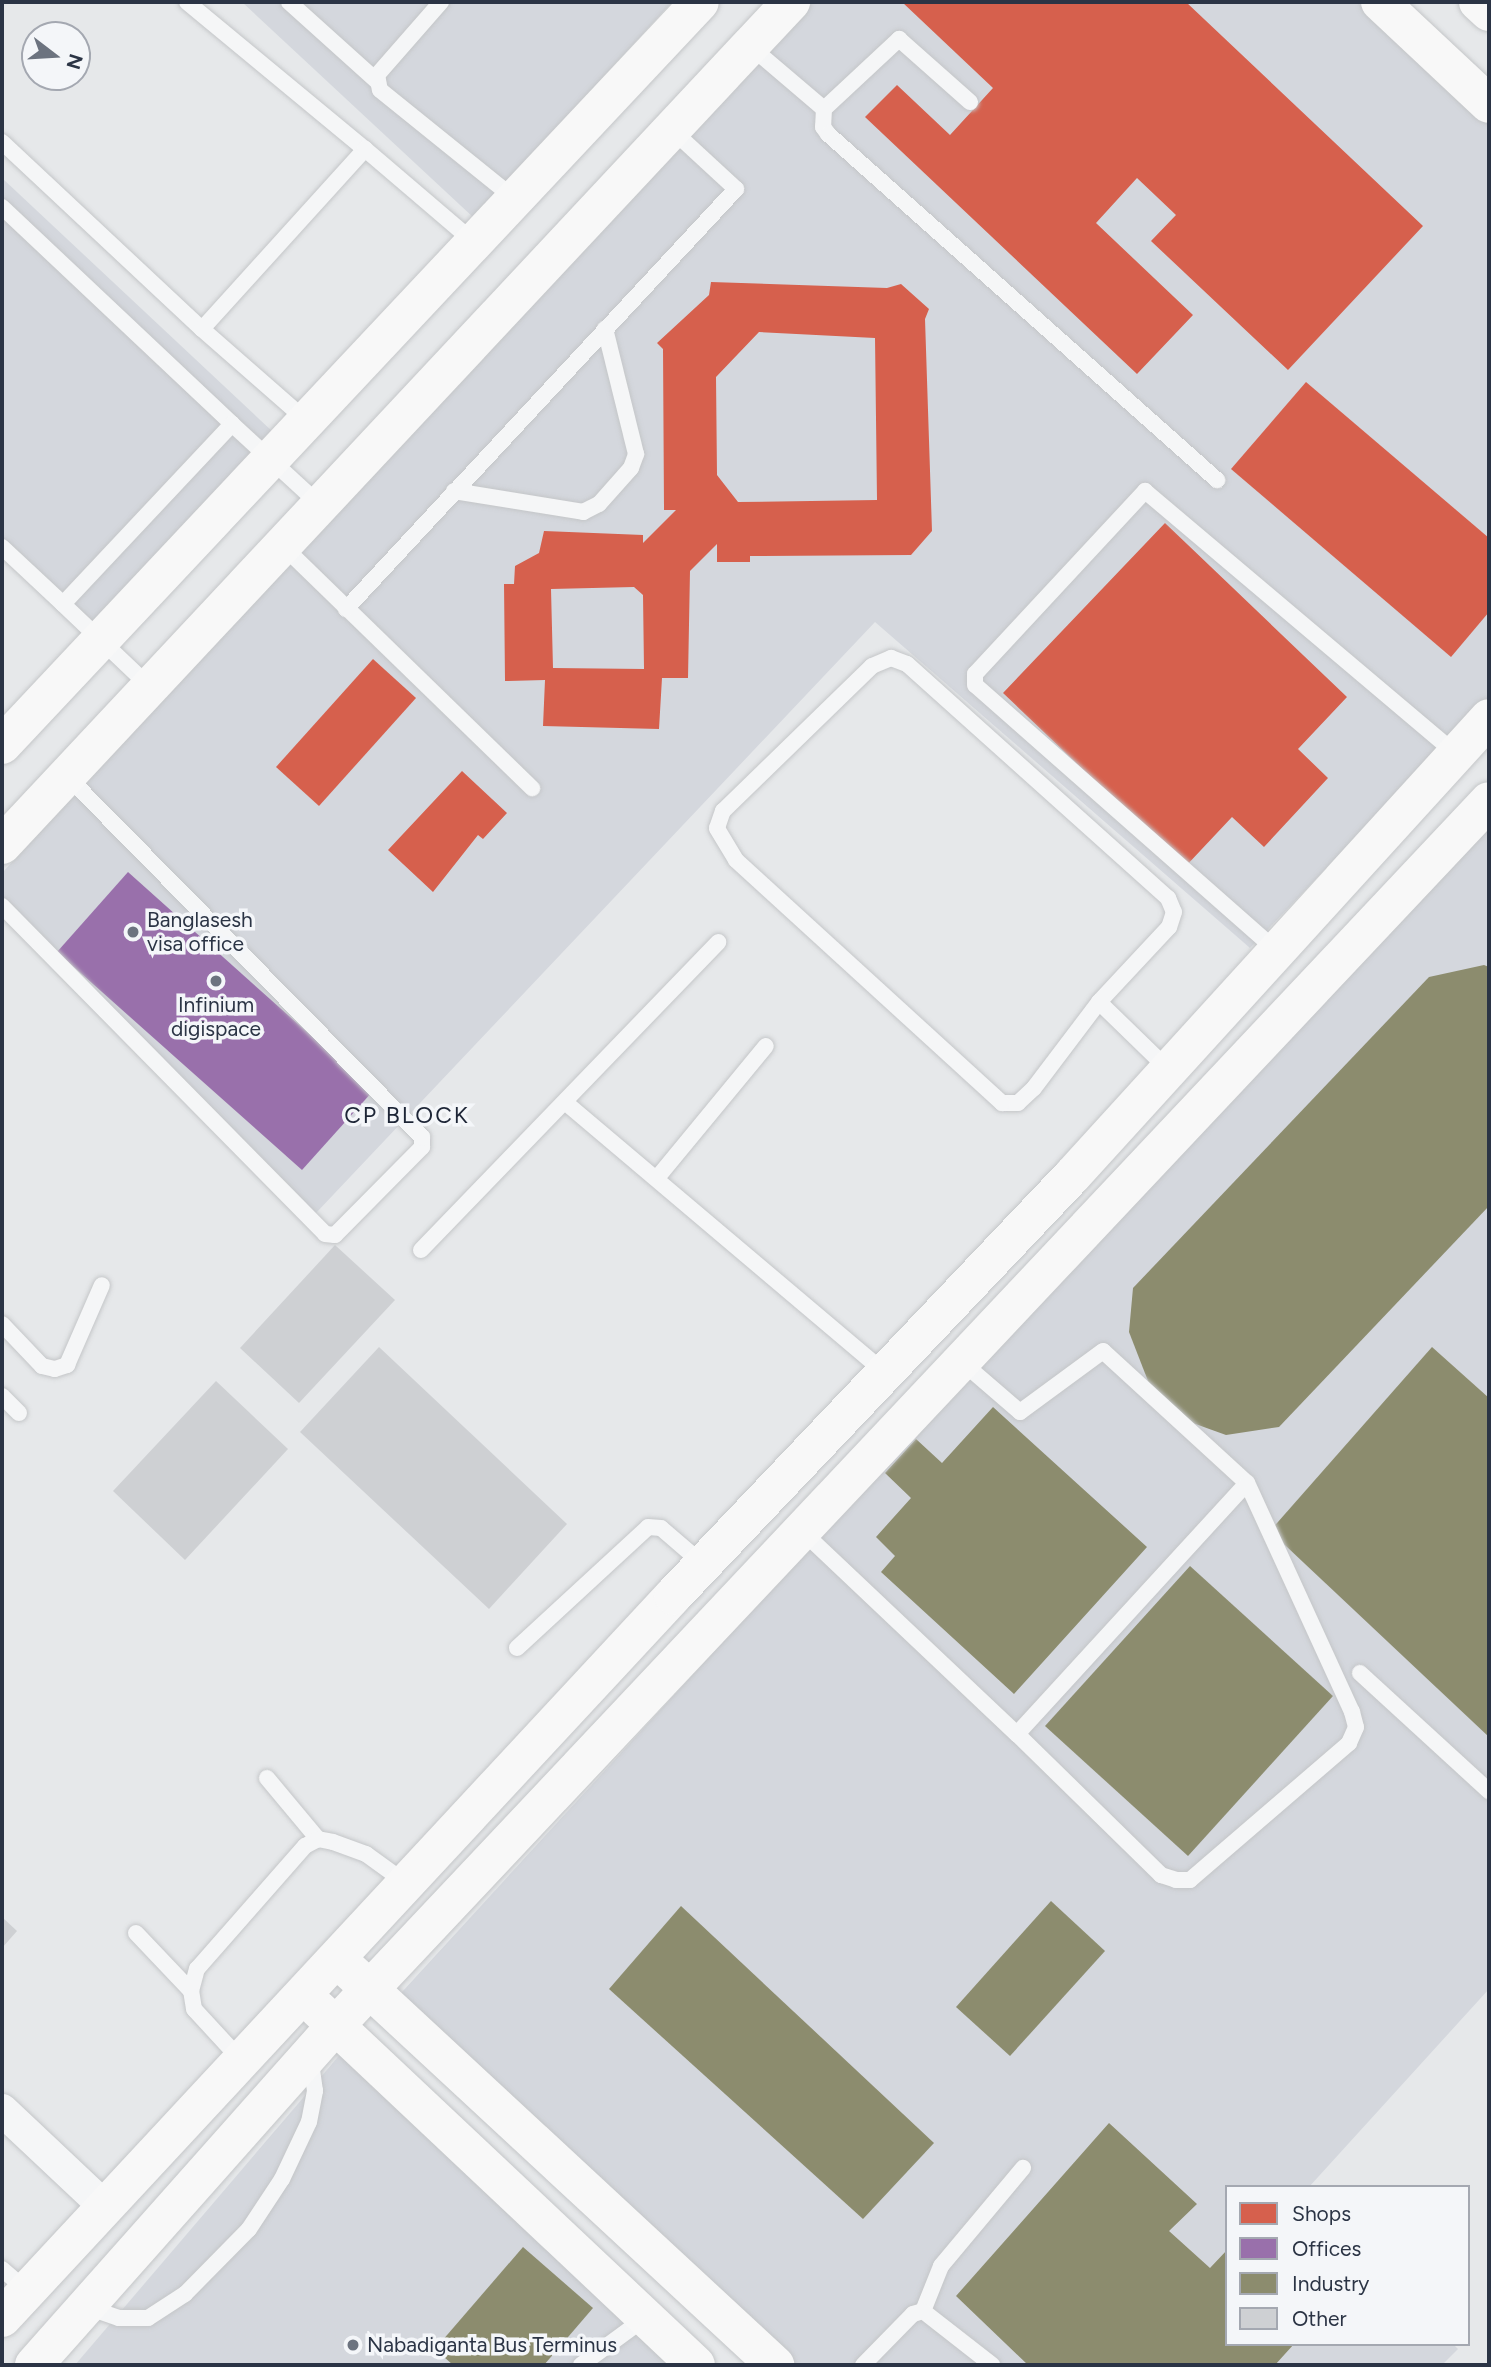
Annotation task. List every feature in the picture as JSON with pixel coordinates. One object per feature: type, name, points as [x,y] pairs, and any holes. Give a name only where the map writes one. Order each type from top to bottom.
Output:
[{"type":"street","points":[[2,845],[792,2]]},
{"type":"street","points":[[1380,2],[1489,104]]},
{"type":"street","points":[[1478,2],[1489,12]]},
{"type":"street","points":[[2,745],[515,199],[684,7]]},
{"type":"street","points":[[10,2293],[105,2207],[1169,1070],[1489,718]]},
{"type":"street","points":[[34,2365],[337,2024],[1477,813],[1422,792]]},
{"type":"street","points":[[952,1302],[972,1351]]},
{"type":"street","points":[[336,1958],[775,2365]]},
{"type":"street","points":[[301,1995],[337,2024],[696,2365]]},
{"type":"street","points":[[2,2110],[105,2207]]},
{"type":"lane","points":[[187,2],[474,242]]},
{"type":"lane","points":[[289,2],[378,82]]},
{"type":"lane","points":[[442,2],[377,75],[380,90],[515,199]]},
{"type":"lane","points":[[970,102],[899,39],[824,109],[823,127],[1217,480]]},
{"type":"lane","points":[[750,46],[824,109]]},
{"type":"lane","points":[[346,609],[736,189],[671,130]]},
{"type":"lane","points":[[2,142],[202,329],[307,421]]},
{"type":"lane","points":[[202,329],[365,149]]},
{"type":"lane","points":[[2,207],[319,505]]},
{"type":"lane","points":[[454,491],[583,512],[599,504],[631,468],[636,454],[605,329]]},
{"type":"lane","points":[[63,604],[232,424]]},
{"type":"lane","points":[[1277,951],[975,685],[975,674],[1145,491],[1456,754]]},
{"type":"lane","points":[[281,545],[532,788]]},
{"type":"lane","points":[[2,547],[149,686]]},
{"type":"lane","points":[[891,658],[906,664],[1168,898],[1174,912],[1169,927],[1099,1002],[1034,1088],[1018,1102],[1002,1103],[736,860],[717,828],[723,811],[872,666],[891,658]]},
{"type":"lane","points":[[2,906],[325,1234],[335,1235],[422,1147],[422,1136],[66,775]]},
{"type":"lane","points":[[421,1250],[566,1103],[718,942]]},
{"type":"lane","points":[[1099,1002],[1169,1070]]},
{"type":"lane","points":[[657,1178],[766,1046]]},
{"type":"lane","points":[[566,1103],[885,1373]]},
{"type":"lane","points":[[2,1324],[42,1366],[55,1369],[66,1365],[102,1285]]},
{"type":"lane","points":[[801,1529],[1161,1875],[1177,1880],[1191,1880],[1349,1743],[1356,1727],[1352,1712],[1247,1483],[1103,1350],[1020,1412],[972,1351]]},
{"type":"lane","points":[[2,1396],[19,1413]]},
{"type":"lane","points":[[1017,1734],[1247,1483]]},
{"type":"lane","points":[[517,1648],[648,1527],[661,1528],[704,1565]]},
{"type":"lane","points":[[1360,1673],[1489,1791]]},
{"type":"lane","points":[[267,1778],[318,1839],[366,1854],[406,1883]]},
{"type":"lane","points":[[241,2060],[203,2022],[194,2009],[191,1991],[197,1969],[305,1846],[318,1839]]},
{"type":"lane","points":[[136,1933],[191,1991]]},
{"type":"lane","points":[[86,2306],[119,2318],[148,2318],[185,2294],[250,2229],[282,2179],[309,2122],[315,2091],[310,2055]]},
{"type":"lane","points":[[923,2311],[941,2266],[1023,2168]]},
{"type":"lane","points":[[863,2365],[913,2314],[923,2311]]},
{"type":"lane","points":[[923,2311],[992,2365]]},
{"type":"lane","points":[[581,2365],[645,2318]]},
{"type":"shaded area","points":[[242,2],[672,2],[474,218]]},
{"type":"shaded area","points":[[813,2],[1357,2],[1489,124],[1489,697],[1250,948],[875,622],[316,1213],[2,916],[2,873]]},
{"type":"shaded area","points":[[2,178],[273,432],[86,631],[2,554]]},
{"type":"shaded area","points":[[1489,822],[1489,1989],[1311,2185],[1225,2185],[1225,2346],[1455,2346],[1458,2349],[1442,2365],[753,2365],[381,2015],[1232,1086]]},
{"type":"shaded area","points":[[361,2030],[715,2365],[75,2365]]},
{"type":"building: Shops","points":[[902,2],[1186,2],[1423,226],[1288,370],[1151,241],[1176,215],[1137,178],[1096,223],[1193,315],[1137,374],[865,117],[897,85],[950,135],[993,88]]},
{"type":"building: Shops","points":[[711,282],[887,288],[901,284],[929,309],[925,319],[932,531],[911,555],[750,556],[750,562],[717,562],[717,544],[690,571],[688,678],[662,678],[659,729],[543,726],[545,680],[505,681],[504,584],[514,584],[515,566],[539,553],[544,531],[643,535],[643,543],[676,510],[664,510],[663,349],[657,343],[709,295]],"holes":[[[759,332],[875,338],[877,500],[738,502],[717,475],[716,377]],[[634,587],[643,595],[644,669],[553,668],[551,589]]]},
{"type":"building: Shops","points":[[1306,382],[1489,538],[1489,612],[1451,657],[1231,469]]},
{"type":"building: Shops","points":[[1165,523],[1347,697],[1298,749],[1328,778],[1264,847],[1232,817],[1185,867],[1003,693]]},
{"type":"building: Shops","points":[[373,659],[416,698],[319,806],[276,767]]},
{"type":"building: Shops","points":[[462,771],[507,813],[483,839],[478,835],[433,892],[388,850]]},
{"type":"building: Offices","points":[[128,872],[373,1091],[302,1170],[57,952]]},
{"type":"building: Industry","points":[[1484,965],[1489,967],[1489,1206],[1279,1427],[1226,1435],[1176,1417],[1148,1381],[1129,1332],[1133,1288],[1429,977]]},
{"type":"building: Industry","points":[[1432,1347],[1489,1398],[1489,1737],[1270,1531]]},
{"type":"building: Industry","points":[[993,1407],[1147,1547],[1014,1694],[881,1572],[895,1556],[876,1537],[911,1498],[885,1473],[916,1439],[942,1463]]},
{"type":"building: Industry","points":[[1190,1566],[1333,1696],[1188,1856],[1045,1726]]},
{"type":"building: Industry","points":[[1051,1901],[1105,1951],[1010,2056],[956,2007]]},
{"type":"building: Industry","points":[[681,1906],[934,2143],[863,2219],[609,1989]]},
{"type":"building: Industry","points":[[1109,2123],[1197,2204],[1169,2231],[1210,2268],[1225,2252],[1225,2346],[1292,2346],[1275,2365],[1028,2365],[956,2296]]},
{"type":"building: Industry","points":[[523,2247],[593,2308],[544,2365],[453,2365],[435,2349]]},
{"type":"building: Other","points":[[335,1245],[395,1300],[299,1403],[240,1348]]},
{"type":"building: Other","points":[[379,1347],[567,1524],[489,1609],[300,1432]]},
{"type":"building: Other","points":[[216,1381],[288,1449],[185,1560],[113,1491]]},
{"type":"building: Other","points":[[2,1917],[17,1931],[2,1948]]},
{"type":"place","name":"Banglasesh visa office","points":[[133,932]]},
{"type":"place","name":"Infinium digispace","points":[[216,981]]},
{"type":"place","name":"Nabadiganta Bus Terminus","points":[[353,2345]]},
{"type":"district","name":"CP BLOCK","points":[[407,1115]]}]
